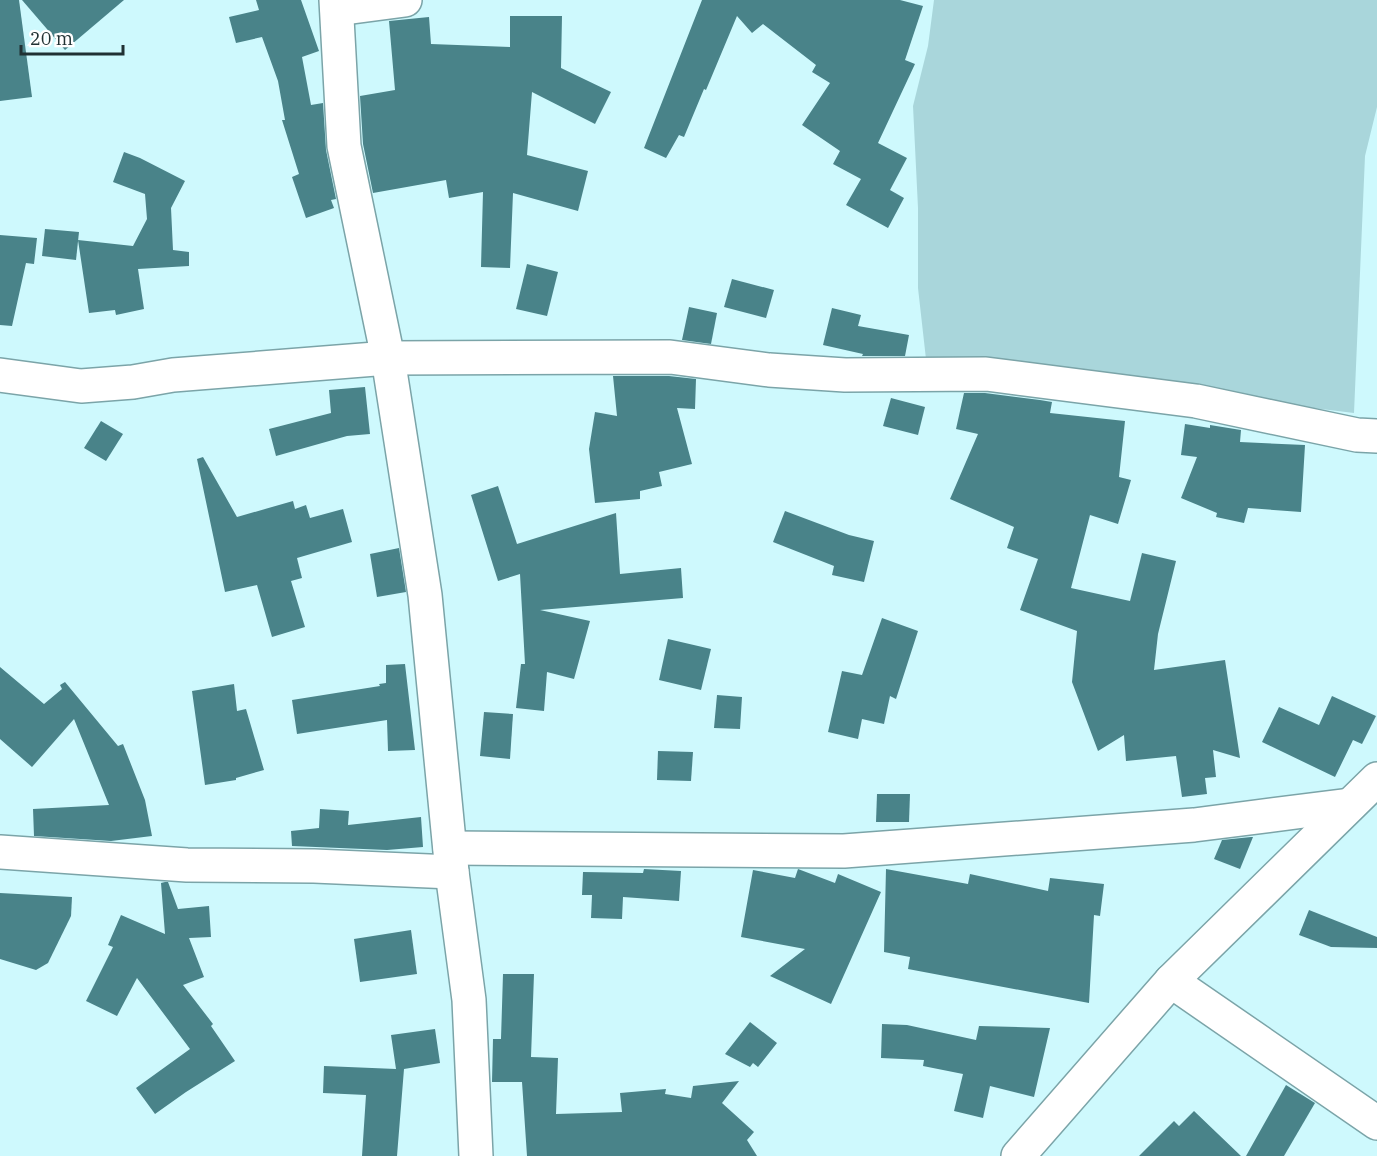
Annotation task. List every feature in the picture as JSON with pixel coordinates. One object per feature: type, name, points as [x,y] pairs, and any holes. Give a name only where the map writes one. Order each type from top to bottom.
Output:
[{"type":"street","points":[[405,0],[336,4],[344,146],[388,358],[425,595],[451,860],[469,1000],[476,1156]]},
{"type":"street","points":[[0,375],[81,386],[133,382],[173,375],[388,358],[670,357],[769,370],[845,375],[986,374],[1196,401],[1357,435],[1377,436]]},
{"type":"street","points":[[1018,1156],[1171,981],[1377,779]]},
{"type":"street","points":[[0,852],[187,865],[314,866],[451,860],[844,851],[1194,825],[1350,805]]},
{"type":"street","points":[[1171,981],[1377,1123]]},
{"type":"shaded area","points":[[934,0],[1377,0],[1377,107],[1365,156],[1354,413],[984,368],[927,368],[918,288],[918,208],[913,106],[928,46]]},
{"type":"building","points":[[0,0],[19,0],[32,97],[0,101]]},
{"type":"building","points":[[22,0],[124,0],[65,50]]},
{"type":"building","points":[[256,0],[301,0],[319,51],[302,57],[311,105],[323,103],[326,150],[336,199],[331,200],[334,208],[306,218],[292,177],[299,174],[282,120],[285,120],[278,81],[262,37],[236,43],[229,17],[259,10]]},
{"type":"building","points":[[702,0],[900,0],[923,6],[905,60],[915,64],[878,143],[907,158],[890,190],[904,198],[888,228],[846,205],[861,179],[833,164],[840,151],[802,125],[830,83],[812,72],[816,65],[763,24],[752,33],[737,16],[684,137],[679,135],[666,158],[644,148]]},
{"type":"building","points":[[510,16],[562,16],[561,68],[611,92],[595,124],[532,92],[527,155],[588,171],[578,211],[513,193],[510,268],[481,267],[483,192],[449,198],[446,180],[373,193],[363,144],[360,96],[395,90],[389,21],[429,17],[431,44],[510,47]]},
{"type":"building","points":[[124,152],[185,181],[171,208],[173,250],[189,252],[189,266],[138,269],[144,309],[116,315],[115,310],[89,313],[78,240],[133,246],[147,219],[145,194],[113,182]]},
{"type":"building","points":[[45,229],[79,232],[76,260],[42,256]]},
{"type":"building","points":[[0,235],[37,238],[34,264],[26,263],[12,326],[0,325]]},
{"type":"building","points":[[527,264],[558,272],[547,316],[516,309]]},
{"type":"building","points":[[732,279],[774,290],[766,318],[724,307]]},
{"type":"building","points":[[689,307],[717,313],[711,344],[682,340]]},
{"type":"building","points":[[832,308],[861,315],[858,326],[909,335],[905,356],[862,356],[863,354],[823,345]]},
{"type":"building","points":[[613,376],[669,376],[696,379],[695,409],[677,408],[692,464],[659,472],[662,486],[640,491],[640,499],[595,503],[589,449],[595,412],[617,416]]},
{"type":"building","points":[[365,387],[370,434],[347,436],[276,456],[269,429],[331,413],[329,390]]},
{"type":"building","points":[[964,393],[985,393],[1052,402],[1050,413],[1125,421],[1119,477],[1131,480],[1118,524],[1090,515],[1071,588],[1130,601],[1142,553],[1176,561],[1158,634],[1154,670],[1225,660],[1240,758],[1213,750],[1216,777],[1205,778],[1207,794],[1182,797],[1176,756],[1126,761],[1124,735],[1098,751],[1072,682],[1077,631],[1020,610],[1038,559],[1007,548],[1014,527],[950,499],[978,434],[956,429]]},
{"type":"building","points":[[891,398],[925,407],[918,435],[883,426]]},
{"type":"building","points":[[101,421],[123,434],[106,461],[84,448]]},
{"type":"building","points":[[1185,424],[1241,430],[1240,442],[1305,445],[1301,512],[1248,508],[1244,523],[1216,517],[1217,513],[1181,498],[1197,457],[1181,455]]},
{"type":"building","points":[[203,457],[237,517],[293,501],[295,509],[306,505],[310,518],[343,509],[352,542],[297,558],[302,578],[291,581],[305,627],[272,637],[257,585],[225,592],[197,459]]},
{"type":"building","points":[[498,486],[517,544],[616,513],[620,574],[681,568],[683,598],[540,610],[590,621],[574,679],[547,672],[544,711],[516,708],[521,664],[525,664],[520,574],[498,581],[471,495]]},
{"type":"building","points":[[785,511],[849,535],[874,541],[864,582],[832,575],[834,566],[773,542]]},
{"type":"building","points":[[399,548],[406,592],[377,597],[370,554]]},
{"type":"building","points":[[882,618],[918,631],[896,699],[890,696],[884,724],[862,719],[858,739],[828,732],[842,671],[862,675]]},
{"type":"building","points":[[668,639],[711,649],[701,690],[659,680]]},
{"type":"building","points":[[405,664],[415,750],[388,751],[387,720],[297,734],[292,700],[380,686],[379,684],[386,683],[386,665]]},
{"type":"building","points":[[0,667],[44,704],[62,689],[60,685],[65,682],[118,746],[123,744],[145,800],[152,836],[111,841],[34,836],[33,809],[109,805],[74,719],[32,767],[0,739]]},
{"type":"building","points":[[234,684],[237,711],[246,709],[264,770],[236,778],[236,780],[205,785],[192,691]]},
{"type":"building","points":[[717,695],[742,697],[740,729],[714,728]]},
{"type":"building","points":[[1332,696],[1376,716],[1362,744],[1353,740],[1335,777],[1262,742],[1279,707],[1319,725]]},
{"type":"building","points":[[484,712],[513,714],[510,759],[480,756]]},
{"type":"building","points":[[658,751],[693,752],[691,781],[657,780]]},
{"type":"building","points":[[877,794],[910,794],[909,822],[876,822]]},
{"type":"building","points":[[320,809],[349,811],[348,825],[421,817],[423,847],[387,850],[292,846],[291,831],[319,828]]},
{"type":"building","points":[[1253,837],[1240,869],[1214,859],[1222,840]]},
{"type":"building","points":[[644,869],[681,871],[679,901],[623,897],[622,919],[591,918],[592,895],[582,895],[583,872],[643,873]]},
{"type":"building","points":[[798,869],[835,883],[838,874],[881,892],[831,1004],[770,976],[805,949],[741,937],[753,870],[795,878]]},
{"type":"building","points":[[886,869],[968,884],[970,874],[1048,891],[1050,878],[1104,884],[1100,916],[1094,915],[1089,1003],[908,969],[910,957],[884,952]]},
{"type":"building","points":[[168,882],[178,909],[209,906],[211,937],[189,938],[204,977],[183,985],[213,1024],[211,1026],[235,1061],[155,1114],[136,1088],[190,1049],[137,978],[117,1016],[86,1001],[113,947],[108,945],[121,915],[165,934],[161,883]]},
{"type":"building","points":[[0,893],[72,897],[71,916],[48,963],[36,970],[0,959]]},
{"type":"building","points":[[1309,910],[1377,937],[1377,948],[1331,947],[1299,935]]},
{"type":"building","points":[[411,930],[417,974],[360,982],[354,939]]},
{"type":"building","points":[[503,974],[534,974],[531,1057],[558,1058],[556,1114],[622,1112],[620,1093],[666,1089],[665,1094],[691,1098],[693,1086],[739,1081],[722,1103],[754,1132],[747,1140],[757,1156],[527,1156],[522,1082],[492,1082],[493,1039],[501,1039]]},
{"type":"building","points":[[750,1022],[777,1043],[758,1067],[753,1063],[750,1067],[725,1054]]},
{"type":"building","points":[[882,1024],[907,1025],[976,1040],[979,1026],[1050,1028],[1034,1097],[990,1086],[983,1118],[954,1111],[963,1074],[923,1066],[924,1060],[881,1058]]},
{"type":"building","points":[[435,1029],[440,1063],[404,1069],[397,1156],[362,1156],[366,1095],[323,1093],[324,1066],[396,1069],[391,1035]]},
{"type":"building","points":[[1286,1085],[1315,1103],[1284,1156],[1246,1156]]},
{"type":"building","points":[[1194,1111],[1241,1156],[1139,1156],[1174,1121],[1179,1126]]}]
